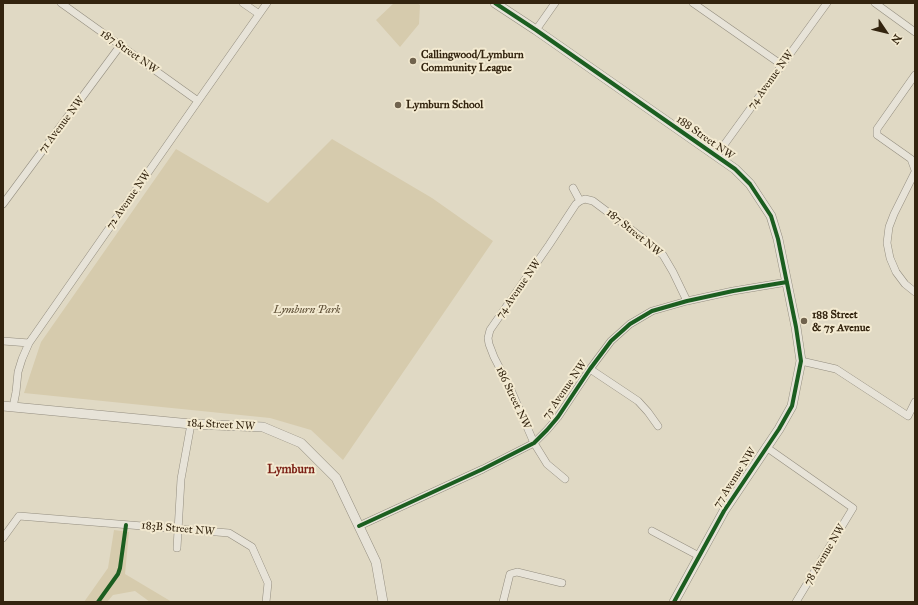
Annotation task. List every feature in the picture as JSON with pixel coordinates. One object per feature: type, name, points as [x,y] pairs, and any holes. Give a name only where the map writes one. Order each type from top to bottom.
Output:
[{"type":"street","name":"187 Street NW","points":[[61,3],[198,101]]},
{"type":"street","points":[[243,3],[259,14]]},
{"type":"street","name":"72 Avenue NW","points":[[13,406],[18,372],[22,359],[30,343],[267,3]]},
{"type":"street","name":"188 Street NW","points":[[495,3],[716,156],[734,169],[750,184],[771,216],[778,239],[801,361]]},
{"type":"street","points":[[536,30],[555,3]]},
{"type":"street","points":[[693,3],[782,65]]},
{"type":"street","name":"74 Avenue NW","points":[[716,156],[826,3]]},
{"type":"street","points":[[875,3],[915,32]]},
{"type":"street","name":"71 Avenue NW","points":[[4,201],[120,46]]},
{"type":"street","points":[[915,75],[877,129],[877,135],[910,159],[915,171],[894,214],[889,227],[887,243],[890,258],[896,272],[905,284],[915,292]]},
{"type":"street","points":[[573,188],[580,201]]},
{"type":"street","name":"187 Street NW","points":[[580,201],[585,199],[593,201],[663,255],[687,302]]},
{"type":"street","name":"74 Avenue NW","points":[[490,330],[572,210],[580,201]]},
{"type":"street","name":"75 Avenue NW","points":[[359,526],[534,443],[558,417],[590,369],[611,341],[630,324],[652,312],[687,302],[733,291],[787,282]]},
{"type":"street","name":"186 Street NW","points":[[490,330],[488,338],[494,357],[511,390],[534,443],[547,464],[565,479]]},
{"type":"street","points":[[3,341],[30,343]]},
{"type":"street","points":[[801,361],[836,369],[908,416],[915,402]]},
{"type":"street","name":"77 Avenue NW","points":[[674,602],[724,511],[792,406],[801,361]]},
{"type":"street","points":[[590,369],[638,401],[658,426]]},
{"type":"street","name":"184 Street NW","points":[[3,406],[191,424],[263,427],[301,443],[336,478],[376,562],[383,602]]},
{"type":"street","points":[[177,548],[181,479],[191,424]]},
{"type":"street","name":"78 Avenue NW","points":[[766,447],[853,508],[796,602]]},
{"type":"street","name":"183B Street NW","points":[[3,538],[19,516],[228,533],[252,547],[268,583],[266,602]]},
{"type":"street","points":[[652,531],[699,556]]},
{"type":"street","points":[[503,602],[510,574],[516,572],[562,583]]},
{"type":"green space","points":[[394,3],[417,3],[420,5],[419,24],[400,47],[376,20]]},
{"type":"green space","name":"Lymburn Park","points":[[332,139],[432,198],[493,241],[343,460],[311,430],[270,418],[24,393],[41,342],[176,149],[268,203]]},
{"type":"green space","points":[[114,530],[129,532],[125,574],[172,602],[150,602],[135,591],[113,595],[107,602],[84,602],[108,568]]},
{"type":"cycle path","points":[[495,3],[735,169],[750,184],[771,216],[778,239],[796,327],[801,361],[792,406],[779,429],[724,511],[674,602]]},
{"type":"cycle path","points":[[359,526],[483,469],[534,443],[558,417],[590,369],[611,341],[630,324],[652,311],[687,301],[733,291],[787,282]]},
{"type":"cycle path","points":[[98,602],[118,574],[126,525]]},
{"type":"place","name":"Callingwood/Lymburn Community League","points":[[413,61]]},
{"type":"place","name":"Lymburn School","points":[[398,105]]},
{"type":"place","name":"188 Street & 75 Avenue","points":[[804,321]]},
{"type":"district","name":"Lymburn","points":[[291,470]]}]
